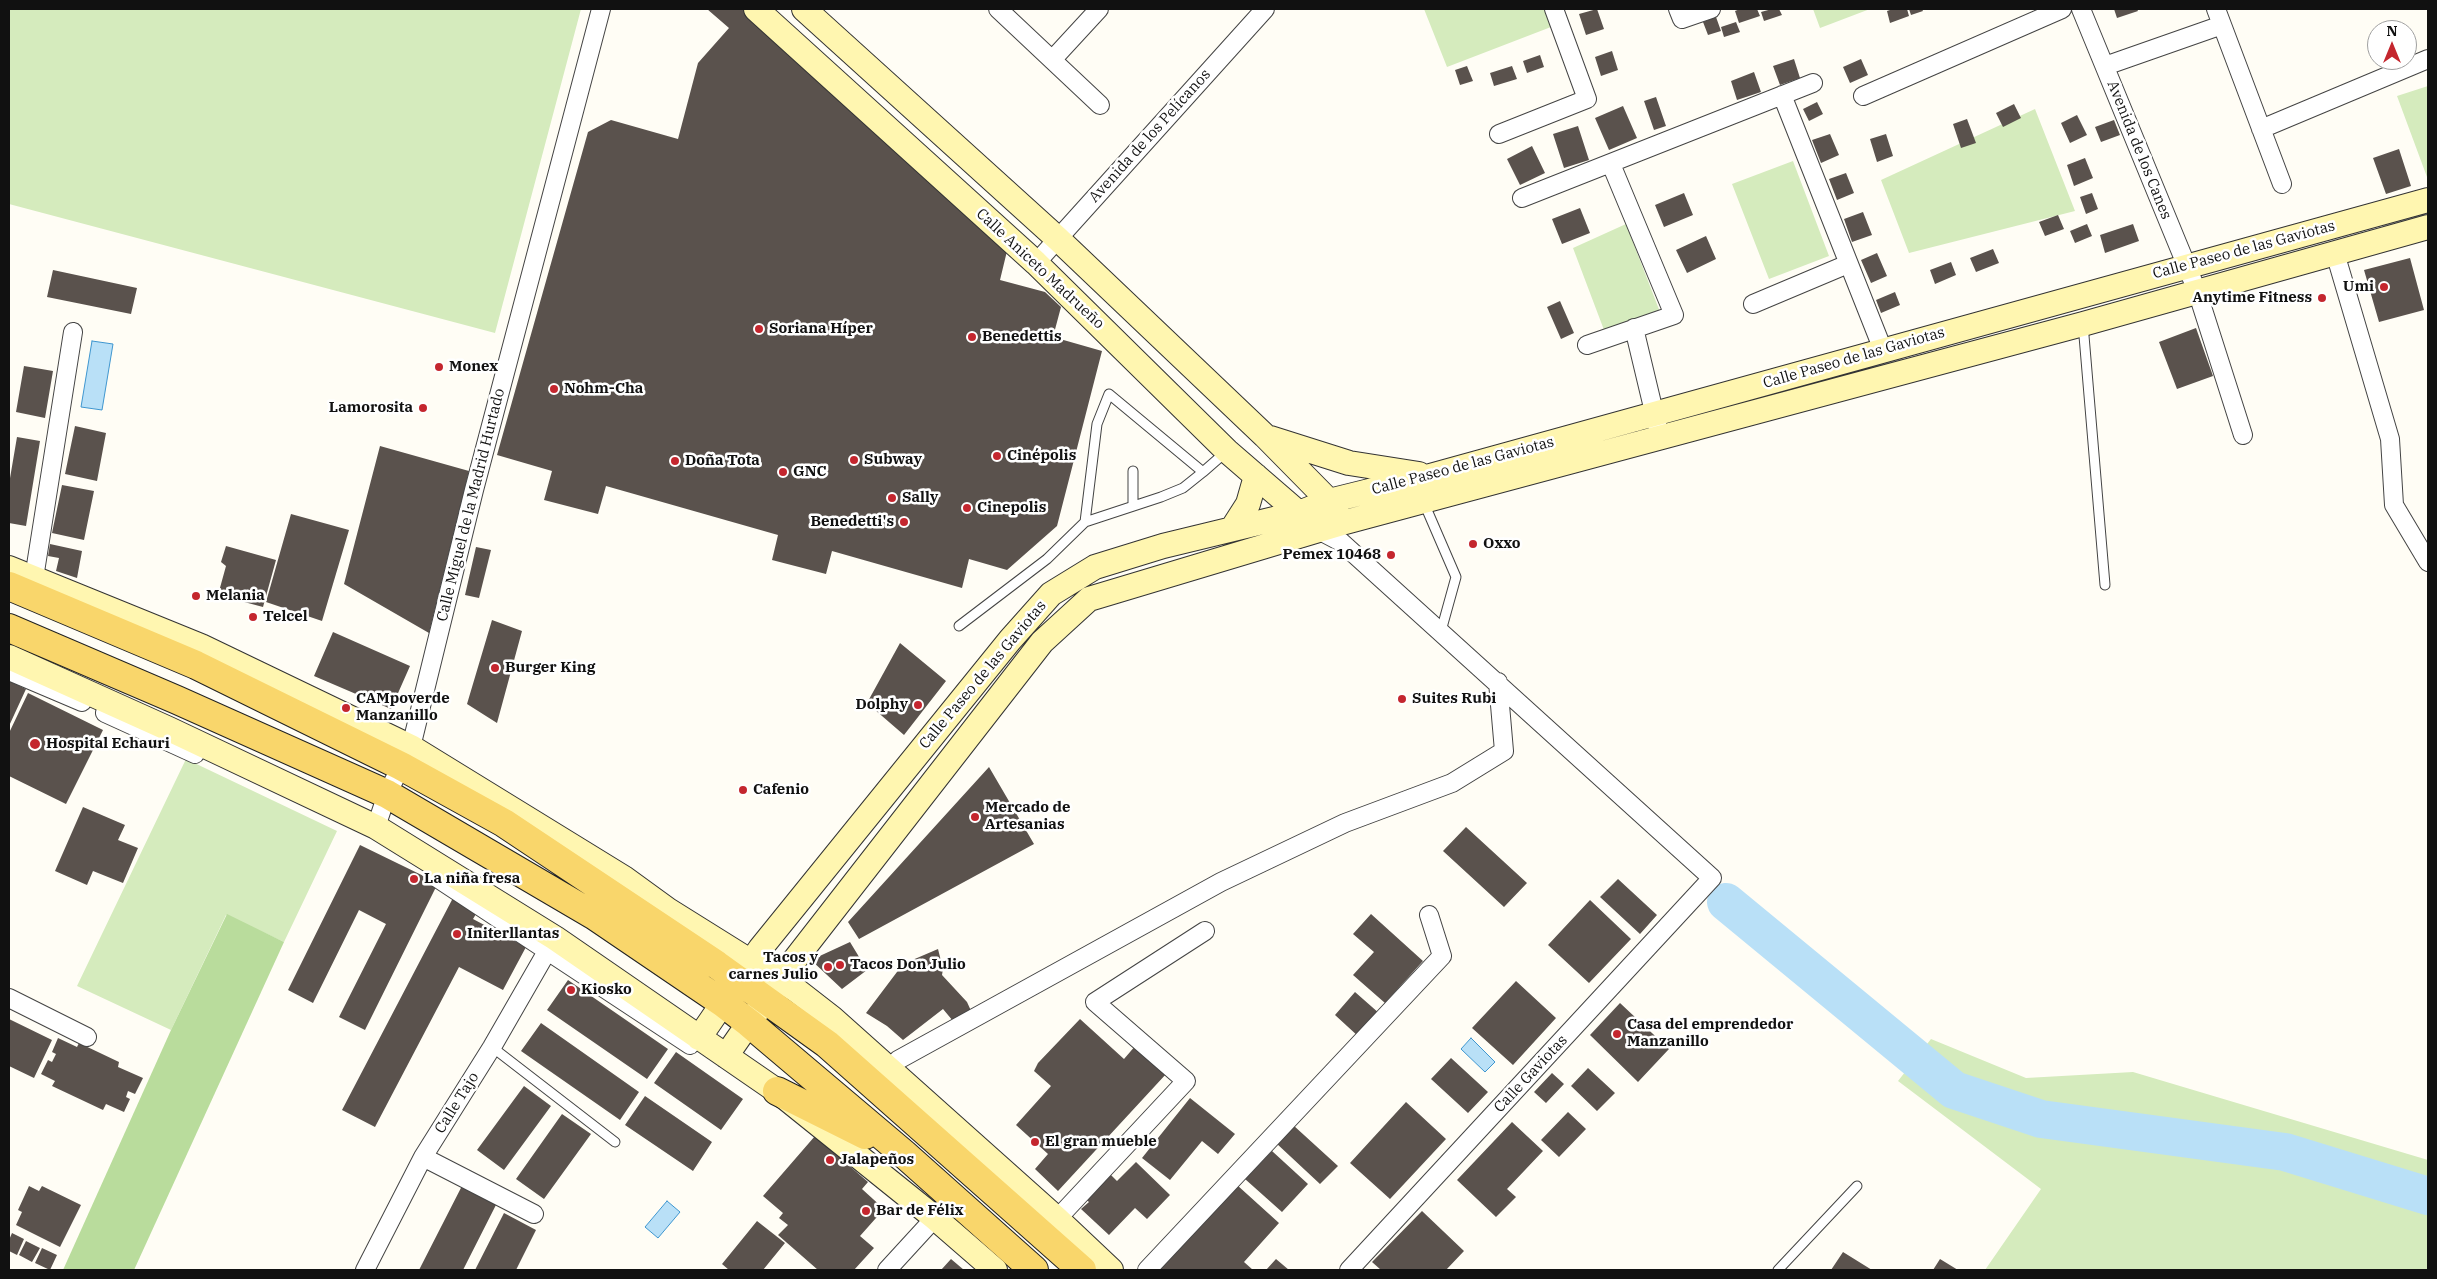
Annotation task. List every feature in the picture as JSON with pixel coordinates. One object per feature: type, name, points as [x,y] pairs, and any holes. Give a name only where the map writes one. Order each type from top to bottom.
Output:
[{"type":"main road","name":"Calle Aniceto Madrueño","points":[[756,9],[1036,263],[1227,451],[1320,531]]},
{"type":"main road","points":[[804,9],[1058,239],[1265,436],[1329,501],[1342,533]]},
{"type":"main road","name":"Calle Paseo de las Gaviotas","points":[[699,1038],[745,971],[997,656],[1051,594],[1095,567],[1163,546],[1298,513],[1329,501],[1430,476],[2428,200]]},
{"type":"main road","name":"Calle Paseo de las Gaviotas","points":[[726,1056],[772,989],[1042,642],[1089,599],[1208,562],[1320,531],[1342,533],[1423,501],[2083,324],[2428,227]]},
{"type":"main road","points":[[1265,436],[1349,463],[1430,476]]},
{"type":"main road","points":[[1232,529],[1248,504],[1256,476]]},
{"type":"main road","points":[[15,576],[196,665],[406,756],[504,822],[772,989],[832,1018],[890,1068],[1111,1270]]},
{"type":"main road","points":[[9,628],[178,700],[387,794],[595,916],[723,1003],[904,1154],[939,1213],[995,1270]]},
{"type":"main road","points":[[9,658],[169,728],[376,827],[552,944],[726,1056],[939,1213],[1034,1270]]},
{"type":"main road","points":[[772,989],[827,1044],[1082,1270]]},
{"type":"main road","points":[[777,1092],[904,1154]]},
{"type":"street","name":"Calle Miguel de la Madrid Hurtado","points":[[376,827],[387,794],[406,756],[601,9]]},
{"type":"street","points":[[998,9],[1100,105]]},
{"type":"street","points":[[1052,60],[1099,9]]},
{"type":"street","name":"Avenida de los Pelícanos","points":[[1036,263],[1264,9]]},
{"type":"street","points":[[1499,134],[1587,99],[1554,9]]},
{"type":"street","points":[[1678,9],[1682,19],[1711,9]]},
{"type":"street","points":[[1863,96],[2062,9]]},
{"type":"street","name":"Avenida de los Canes","points":[[2081,9],[2197,291],[2243,435]]},
{"type":"street","points":[[2105,66],[2219,17],[2282,184]]},
{"type":"street","points":[[2261,129],[2428,59]]},
{"type":"street","points":[[1522,198],[1813,83]]},
{"type":"street","points":[[1782,95],[1883,350]]},
{"type":"street","points":[[1587,345],[1674,315],[1611,164]]},
{"type":"street","points":[[2335,252],[2390,439],[2394,505],[2428,562]]},
{"type":"street","points":[[1753,304],[1848,264]]},
{"type":"street","points":[[1634,328],[1660,437]]},
{"type":"street","points":[[15,576],[72,332]]},
{"type":"street","points":[[890,1068],[898,1060],[1221,882],[1345,822],[1452,783],[1504,751],[1498,682],[1441,631],[1342,533]]},
{"type":"street","points":[[9,671],[246,777],[372,837],[552,944],[770,1099],[939,1213],[980,1270]]},
{"type":"street","name":"Calle Gaviotas","points":[[1350,1270],[1712,878],[1498,682]]},
{"type":"street","points":[[1147,1270],[1442,956],[1428,915]]},
{"type":"street","points":[[1057,1219],[1186,1080],[1095,1002],[1205,931]]},
{"type":"street","name":"Calle Tajo","points":[[365,1270],[423,1157],[492,1047],[552,944]]},
{"type":"street","points":[[9,998],[87,1037]]},
{"type":"street","points":[[423,1157],[534,1214]]},
{"type":"street","points":[[887,1270],[939,1213]]},
{"type":"lane","points":[[2083,324],[2104,585]]},
{"type":"lane","points":[[1085,522],[1097,424],[1108,394],[1203,472]]},
{"type":"lane","points":[[959,626],[1047,559],[1085,522],[1183,488],[1227,451]]},
{"type":"lane","points":[[1132,506],[1133,471]]},
{"type":"lane","points":[[1423,501],[1456,578],[1441,631]]},
{"type":"lane","points":[[492,1047],[615,1142]]},
{"type":"lane","points":[[1778,1270],[1857,1186]]},
{"type":"green space","points":[[9,9],[581,9],[495,333],[9,204]]},
{"type":"green space","points":[[1424,9],[1544,9],[1551,27],[1447,67]]},
{"type":"green space","points":[[1813,9],[1870,9],[1820,28]]},
{"type":"green space","points":[[2428,86],[2428,177],[2427,177],[2397,96]]},
{"type":"green space","points":[[2035,109],[2075,211],[1909,253],[1881,180]]},
{"type":"green space","points":[[1793,161],[1829,256],[1769,279],[1732,184]]},
{"type":"green space","points":[[1626,224],[1660,312],[1604,330],[1573,248]]},
{"type":"green space","points":[[186,759],[337,831],[284,942],[226,915],[171,1030],[77,986]]},
{"type":"green space","points":[[227,914],[284,942],[134,1270],[63,1270],[171,1030]]},
{"type":"green space","points":[[1931,1039],[2026,1078],[2133,1072],[2428,1160],[2428,1270],[1985,1270],[2041,1189],[1898,1081]]},
{"type":"water","points":[[92,341],[113,344],[102,410],[81,407]]},
{"type":"water","points":[[1471,1038],[1495,1062],[1485,1072],[1461,1049]]},
{"type":"water","points":[[667,1201],[680,1212],[658,1238],[645,1227]]},
{"type":"building","name":"Soriana Híper","points":[[707,9],[745,9],[1007,251],[1000,280],[1045,292],[1061,307],[1053,337],[1102,351],[1057,526],[1007,570],[969,559],[962,588],[832,551],[826,574],[772,560],[778,535],[606,486],[598,514],[544,500],[552,471],[497,455],[588,132],[611,120],[678,139],[698,63],[729,28]]},
{"type":"building","points":[[1597,9],[1604,29],[1586,35],[1579,14]]},
{"type":"building","points":[[1740,9],[1757,9],[1760,16],[1739,23],[1735,11]]},
{"type":"building","points":[[1779,9],[1782,15],[1764,21],[1761,12]]},
{"type":"building","points":[[1907,9],[1909,16],[1890,23],[1887,11]]},
{"type":"building","points":[[1909,9],[1922,9],[1923,11],[1911,15]]},
{"type":"building","points":[[2114,9],[2137,9],[2138,11],[2117,18]]},
{"type":"building","points":[[1716,17],[1721,31],[1708,35],[1703,22]]},
{"type":"building","points":[[1736,22],[1740,32],[1724,37],[1721,27]]},
{"type":"building","points":[[1612,51],[1618,70],[1601,76],[1595,57]]},
{"type":"building","points":[[1540,55],[1544,67],[1527,73],[1523,61]]},
{"type":"building","points":[[1794,59],[1800,78],[1780,85],[1773,66]]},
{"type":"building","points":[[1861,59],[1868,75],[1850,83],[1843,67]]},
{"type":"building","points":[[1467,66],[1473,81],[1460,85],[1455,70]]},
{"type":"building","points":[[1512,66],[1517,79],[1494,86],[1490,73]]},
{"type":"building","points":[[1754,72],[1761,92],[1737,100],[1731,81]]},
{"type":"building","points":[[1656,97],[1666,126],[1654,130],[1644,101]]},
{"type":"building","points":[[1817,102],[1823,114],[1809,121],[1803,109]]},
{"type":"building","points":[[2014,104],[2021,118],[2003,127],[1996,113]]},
{"type":"building","points":[[1623,106],[1637,138],[1609,150],[1595,118]]},
{"type":"building","points":[[2077,115],[2087,135],[2070,143],[2061,123]]},
{"type":"building","points":[[1967,119],[1976,143],[1961,148],[1953,124]]},
{"type":"building","points":[[2114,120],[2120,135],[2101,142],[2095,127]]},
{"type":"building","points":[[1578,126],[1589,160],[1564,168],[1553,134]]},
{"type":"building","points":[[1830,134],[1839,155],[1821,163],[1812,140]]},
{"type":"building","points":[[1886,134],[1893,156],[1877,162],[1870,139]]},
{"type":"building","points":[[1532,146],[1545,173],[1520,185],[1507,159]]},
{"type":"building","points":[[2399,149],[2411,186],[2386,194],[2373,158]]},
{"type":"building","points":[[2085,158],[2093,178],[2074,186],[2067,165]]},
{"type":"building","points":[[1846,173],[1854,193],[1837,200],[1829,179]]},
{"type":"building","points":[[1684,193],[1693,215],[1664,227],[1655,205]]},
{"type":"building","points":[[2092,193],[2098,209],[2086,214],[2080,197]]},
{"type":"building","points":[[1580,208],[1590,233],[1562,244],[1552,219]]},
{"type":"building","points":[[1863,212],[1872,235],[1852,242],[1844,219]]},
{"type":"building","points":[[2058,215],[2064,229],[2045,236],[2039,222]]},
{"type":"building","points":[[2087,224],[2092,236],[2075,243],[2070,231]]},
{"type":"building","points":[[2133,224],[2139,241],[2105,253],[2100,235]]},
{"type":"building","points":[[1706,236],[1716,259],[1687,273],[1676,250]]},
{"type":"building","points":[[1993,249],[1999,263],[1976,272],[1970,258]]},
{"type":"building","points":[[1877,253],[1887,276],[1871,283],[1861,260]]},
{"type":"building","points":[[2410,258],[2424,310],[2379,322],[2364,270]]},
{"type":"building","points":[[1951,262],[1956,275],[1935,284],[1930,270]]},
{"type":"building","points":[[53,270],[137,288],[131,314],[47,297]]},
{"type":"building","points":[[1895,292],[1900,305],[1881,313],[1876,300]]},
{"type":"building","points":[[1560,301],[1574,333],[1561,339],[1547,307]]},
{"type":"building","points":[[2196,328],[2213,376],[2177,389],[2159,342]]},
{"type":"building","points":[[24,366],[53,371],[45,418],[16,412]]},
{"type":"building","points":[[75,426],[106,433],[97,481],[65,474]]},
{"type":"building","points":[[17,437],[40,441],[26,526],[9,523],[9,484]]},
{"type":"building","points":[[380,446],[469,471],[429,633],[344,584]]},
{"type":"building","points":[[62,485],[94,491],[84,540],[52,533]]},
{"type":"building","points":[[291,514],[349,530],[322,621],[266,602]]},
{"type":"building","points":[[50,544],[82,551],[77,578],[56,571],[59,558],[48,556]]},
{"type":"building","points":[[226,546],[276,560],[263,607],[218,595],[226,566],[221,562]]},
{"type":"building","points":[[476,547],[491,550],[479,598],[465,595]]},
{"type":"building","name":"Burger King","points":[[492,620],[522,631],[497,723],[467,704]]},
{"type":"building","points":[[333,632],[410,666],[391,709],[314,676]]},
{"type":"building","points":[[900,643],[946,681],[904,735],[867,703]]},
{"type":"building","points":[[9,681],[26,689],[9,726]]},
{"type":"building","points":[[28,693],[103,730],[66,804],[9,776],[9,733]]},
{"type":"building","points":[[989,767],[1034,844],[859,939],[848,922]]},
{"type":"building","points":[[83,807],[125,825],[118,840],[138,848],[123,883],[93,871],[87,885],[55,871]]},
{"type":"building","points":[[1466,827],[1527,883],[1504,907],[1443,851]]},
{"type":"building","points":[[360,845],[438,883],[365,1030],[339,1017],[386,924],[359,910],[313,1003],[288,990]]},
{"type":"building","points":[[1618,879],[1657,915],[1640,934],[1600,897]]},
{"type":"building","points":[[454,896],[479,909],[473,919],[526,947],[503,990],[459,967],[375,1127],[342,1110]]},
{"type":"building","points":[[1590,900],[1631,939],[1589,983],[1548,945]]},
{"type":"building","points":[[1371,914],[1423,961],[1385,1003],[1353,975],[1374,952],[1353,934]]},
{"type":"building","name":"Tacos Don Julio","points":[[850,942],[867,970],[842,989],[811,960]]},
{"type":"building","points":[[938,949],[943,969],[942,975],[967,1002],[972,1013],[953,1021],[943,1009],[903,1040],[887,1026],[866,1013],[903,964]]},
{"type":"building","points":[[568,980],[668,1049],[647,1079],[547,1010]]},
{"type":"building","points":[[1516,981],[1556,1018],[1513,1065],[1472,1028]]},
{"type":"building","points":[[1355,992],[1380,1014],[1359,1037],[1335,1015]]},
{"type":"building","points":[[1620,1003],[1669,1049],[1638,1082],[1590,1035]]},
{"type":"building","points":[[9,1019],[52,1040],[34,1078],[9,1066]]},
{"type":"building","points":[[1080,1019],[1124,1059],[1136,1045],[1167,1073],[1058,1191],[1035,1169],[1048,1154],[1016,1125],[1051,1086],[1034,1071],[1038,1063]]},
{"type":"building","points":[[541,1023],[639,1092],[620,1120],[521,1051]]},
{"type":"building","points":[[58,1038],[77,1047],[79,1043],[119,1062],[118,1067],[143,1078],[135,1094],[128,1091],[126,1097],[130,1099],[124,1112],[106,1104],[103,1110],[52,1086],[55,1081],[41,1074],[48,1060],[52,1062],[56,1054],[52,1052]]},
{"type":"building","points":[[676,1052],[743,1099],[721,1130],[654,1083]]},
{"type":"building","points":[[1451,1058],[1488,1092],[1468,1113],[1431,1079]]},
{"type":"building","points":[[1588,1068],[1615,1093],[1597,1111],[1571,1086]]},
{"type":"building","points":[[1552,1073],[1564,1084],[1546,1103],[1534,1092]]},
{"type":"building","points":[[524,1086],[551,1106],[504,1170],[477,1150]]},
{"type":"building","points":[[645,1096],[712,1142],[693,1171],[625,1125]]},
{"type":"building","points":[[1190,1098],[1235,1134],[1218,1154],[1202,1141],[1170,1180],[1142,1158]]},
{"type":"building","points":[[1406,1102],[1446,1139],[1390,1199],[1350,1163]]},
{"type":"building","points":[[1568,1112],[1586,1129],[1559,1157],[1541,1140]]},
{"type":"building","points":[[562,1114],[591,1134],[544,1199],[516,1179]]},
{"type":"building","points":[[1512,1122],[1543,1151],[1507,1189],[1516,1197],[1496,1217],[1457,1180]]},
{"type":"building","points":[[1293,1125],[1338,1166],[1320,1184],[1276,1143]]},
{"type":"building","points":[[815,1136],[868,1182],[862,1189],[884,1209],[860,1236],[874,1248],[854,1270],[818,1270],[778,1235],[788,1225],[779,1218],[783,1213],[763,1196]]},
{"type":"building","points":[[1272,1151],[1308,1184],[1282,1212],[1245,1179]]},
{"type":"building","points":[[1136,1162],[1170,1195],[1147,1219],[1135,1208],[1109,1235],[1081,1209],[1089,1202],[1082,1196],[1107,1171],[1117,1181]]},
{"type":"building","points":[[465,1180],[500,1197],[463,1270],[419,1270]]},
{"type":"building","points":[[1237,1185],[1279,1223],[1244,1262],[1253,1270],[1158,1270]]},
{"type":"building","points":[[29,1186],[39,1191],[42,1186],[81,1205],[60,1247],[16,1225],[22,1212],[18,1210]]},
{"type":"building","points":[[1422,1211],[1464,1251],[1446,1270],[1381,1270],[1372,1262]]},
{"type":"building","points":[[504,1213],[536,1230],[516,1270],[475,1270]]},
{"type":"building","points":[[757,1221],[785,1243],[763,1270],[729,1270],[722,1264]]},
{"type":"building","points":[[12,1233],[24,1239],[17,1255],[9,1251],[9,1240]]},
{"type":"building","points":[[26,1241],[40,1248],[32,1262],[19,1255]]},
{"type":"building","points":[[42,1248],[57,1255],[50,1270],[35,1263]]},
{"type":"building","points":[[1843,1252],[1872,1270],[1831,1270]]},
{"type":"building","points":[[951,1259],[964,1270],[941,1270]]},
{"type":"building","points":[[1276,1259],[1289,1270],[1266,1270]]},
{"type":"building","points":[[1940,1259],[1958,1270],[1933,1270]]},
{"type":"waterway","points":[[1726,902],[1954,1090],[2041,1119],[2285,1152],[2428,1196]]},
{"type":"place","name":"Umi","points":[[2384,287]]},
{"type":"place","name":"Anytime Fitness","points":[[2322,298]]},
{"type":"place","name":"Soriana Híper","points":[[759,329]]},
{"type":"place","name":"Benedettis","points":[[972,337]]},
{"type":"place","name":"Monex","points":[[439,367]]},
{"type":"place","name":"Nohm-Cha","points":[[554,389]]},
{"type":"place","name":"Lamorosita","points":[[423,408]]},
{"type":"place","name":"Cinépolis","points":[[997,456]]},
{"type":"place","name":"Subway","points":[[854,460]]},
{"type":"place","name":"Doña Tota","points":[[675,461]]},
{"type":"place","name":"GNC","points":[[783,472]]},
{"type":"place","name":"Sally","points":[[892,498]]},
{"type":"place","name":"Cinepolis","points":[[967,508]]},
{"type":"place","name":"Benedetti's","points":[[904,522]]},
{"type":"place","name":"Oxxo","points":[[1473,544]]},
{"type":"place","name":"Pemex 10468","points":[[1391,555]]},
{"type":"place","name":"Melania","points":[[196,596]]},
{"type":"place","name":"Telcel","points":[[253,617]]},
{"type":"place","name":"Burger King","points":[[495,668]]},
{"type":"place","name":"Suites Rubi","points":[[1402,699]]},
{"type":"place","name":"Dolphy","points":[[918,705]]},
{"type":"place","name":"CAMpoverde Manzanillo","points":[[346,708]]},
{"type":"place","name":"Hospital Echauri","points":[[35,744]]},
{"type":"place","name":"Cafenio","points":[[743,790]]},
{"type":"place","name":"Mercado de Artesanias","points":[[975,817]]},
{"type":"place","name":"La niña fresa","points":[[414,879]]},
{"type":"place","name":"Initerllantas","points":[[457,934]]},
{"type":"place","name":"Tacos Don Julio","points":[[840,965]]},
{"type":"place","name":"Tacos y carnes Julio","points":[[828,967]]},
{"type":"place","name":"Kiosko","points":[[571,990]]},
{"type":"place","name":"Casa del emprendedor Manzanillo","points":[[1617,1034]]},
{"type":"place","name":"El gran mueble","points":[[1035,1142]]},
{"type":"place","name":"Jalapeños","points":[[830,1160]]},
{"type":"place","name":"Bar de Félix","points":[[866,1211]]}]
